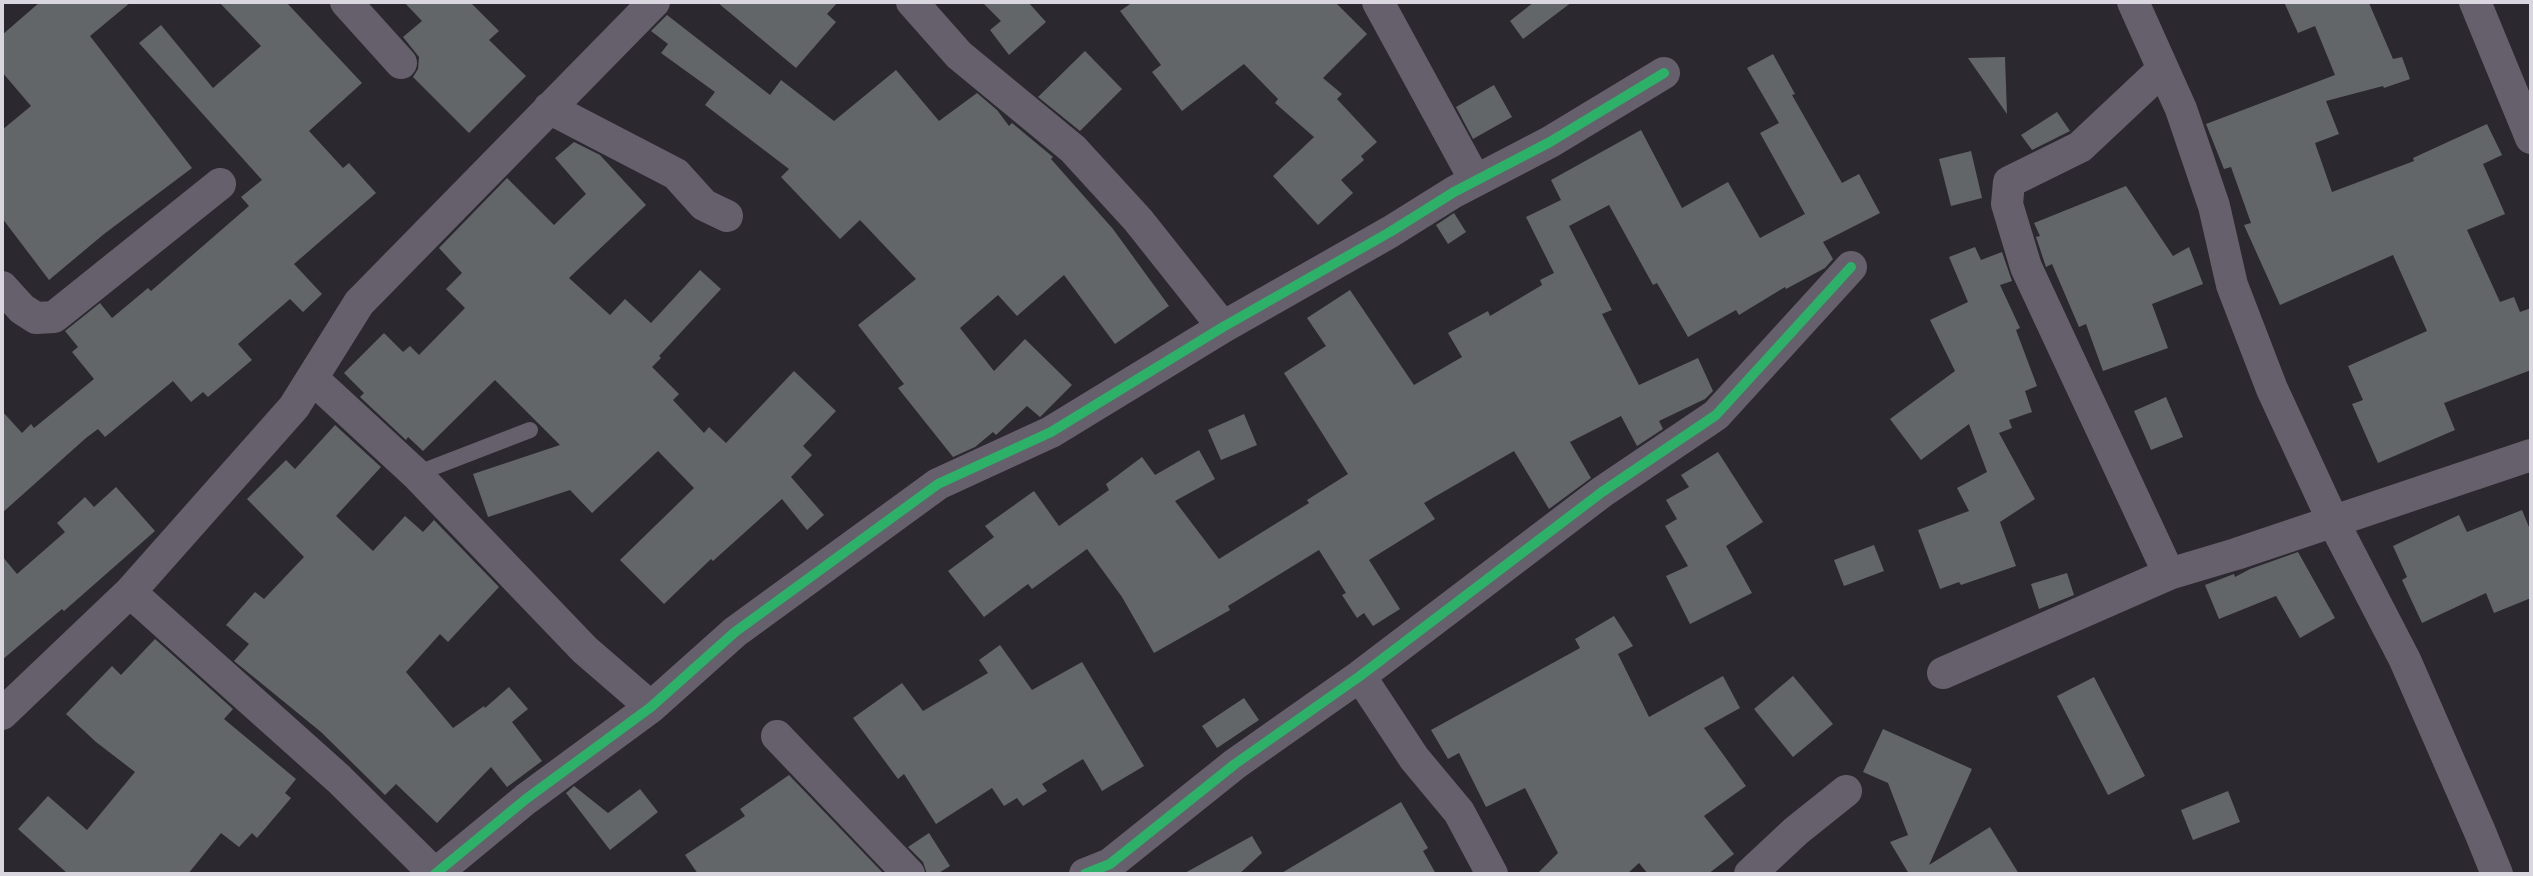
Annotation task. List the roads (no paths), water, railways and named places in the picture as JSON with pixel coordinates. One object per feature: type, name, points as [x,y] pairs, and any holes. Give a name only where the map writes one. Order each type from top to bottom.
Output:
[{"type":"street","points":[[346,2],[401,63]]},
{"type":"street","points":[[2,714],[130,592],[294,407],[359,303],[654,2]]},
{"type":"street","points":[[912,2],[959,55],[1073,149],[1138,220],[1223,327]]},
{"type":"street","points":[[1378,2],[1475,180]]},
{"type":"street","points":[[2133,2],[2181,109],[2214,206],[2237,298],[2272,389],[2333,522],[2405,660],[2497,874]]},
{"type":"street","points":[[2475,2],[2531,138]]},
{"type":"street","points":[[2162,70],[2080,147],[2009,182],[2007,204],[2026,267],[2169,574]]},
{"type":"street","points":[[130,592],[340,779],[435,874],[526,799],[651,707],[735,632],[937,485],[1051,432],[1223,327],[1475,180],[1550,142],[1664,73]]},
{"type":"street","points":[[549,108],[676,174],[704,205],[727,216]]},
{"type":"street","points":[[2,287],[22,309],[36,318],[54,317],[220,184]]},
{"type":"street","points":[[1104,871],[1235,764],[1360,676],[1602,492],[1716,415],[1851,267]]},
{"type":"street","points":[[312,378],[416,474],[585,650],[651,707]]},
{"type":"street","points":[[1943,673],[2169,574],[2531,455]]},
{"type":"street","points":[[1360,676],[1414,758],[1459,812],[1492,874]]},
{"type":"street","points":[[777,736],[909,874]]},
{"type":"street","points":[[1750,874],[1796,831],[1846,791]]},
{"type":"lane","points":[[416,474],[530,430]]}]
